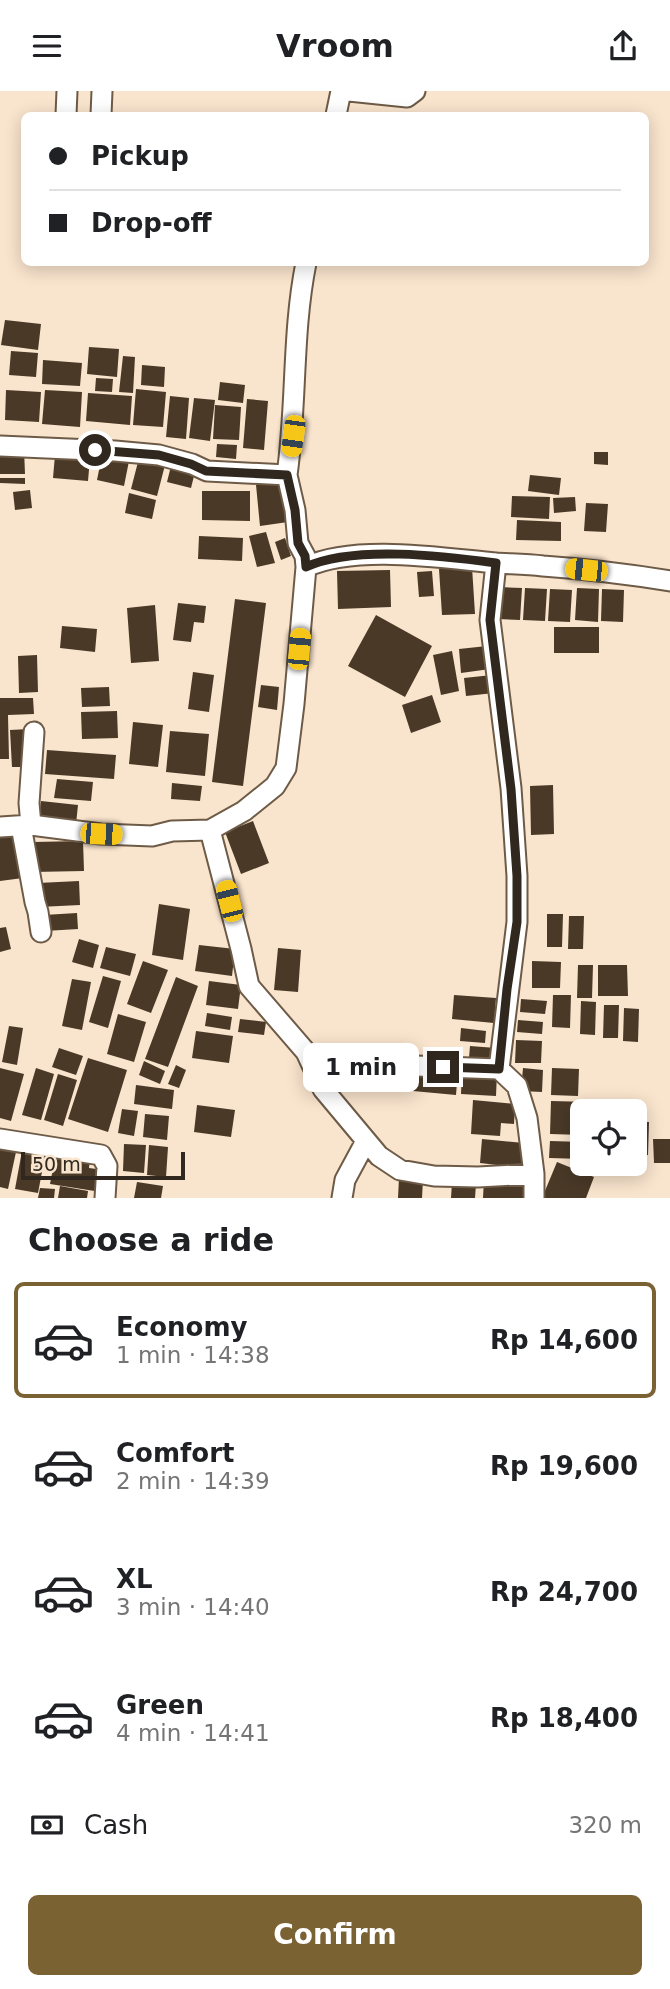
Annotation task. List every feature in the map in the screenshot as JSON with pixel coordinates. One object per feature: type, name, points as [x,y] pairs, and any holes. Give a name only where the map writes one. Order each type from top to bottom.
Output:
[{"type":"street","points":[[66,112],[68,91]]},
{"type":"street","points":[[100,112],[102,91]]},
{"type":"street","points":[[337,112],[341,91]]},
{"type":"street","points":[[349,91],[407,97],[415,91]]},
{"type":"street","points":[[0,827],[26,826],[152,836],[172,831],[210,829],[244,811],[275,786],[286,768],[295,705],[306,567],[305,556],[298,543],[295,510],[287,475],[293,436],[300,292],[305,266]]},
{"type":"street","points":[[0,446],[115,450],[159,455],[206,471],[287,475]]},
{"type":"street","points":[[306,567],[315,562],[356,555],[433,555],[617,573],[670,581]]},
{"type":"street","points":[[496,563],[490,620],[511,789],[517,876],[517,922],[499,1069]]},
{"type":"street","points":[[34,732],[26,826],[41,932]]},
{"type":"street","points":[[210,829],[249,986],[306,1052],[323,1089],[379,1156],[400,1170],[434,1176],[534,1174]]},
{"type":"street","points":[[388,1065],[499,1069],[517,1086],[527,1118],[534,1198]]},
{"type":"street","points":[[0,1139],[101,1155],[107,1166],[105,1198]]},
{"type":"street","points":[[342,1198],[345,1180],[366,1141]]},
{"type":"building","points":[[5,320],[41,324],[38,350],[1,345]]},
{"type":"building","points":[[89,347],[119,349],[117,377],[87,374]]},
{"type":"building","points":[[11,351],[38,353],[36,377],[9,375]]},
{"type":"building","points":[[123,356],[135,357],[133,393],[119,392]]},
{"type":"building","points":[[43,360],[82,363],[80,386],[42,384]]},
{"type":"building","points":[[142,365],[165,367],[164,387],[141,385]]},
{"type":"building","points":[[96,378],[113,379],[112,392],[95,391]]},
{"type":"building","points":[[220,382],[245,385],[243,403],[218,400]]},
{"type":"building","points":[[136,389],[166,392],[163,427],[133,425]]},
{"type":"building","points":[[6,390],[41,392],[39,422],[5,420]]},
{"type":"building","points":[[45,390],[82,392],[80,427],[42,424]]},
{"type":"building","points":[[88,393],[132,396],[130,425],[86,421]]},
{"type":"building","points":[[170,396],[189,398],[186,439],[166,437]]},
{"type":"building","points":[[194,398],[215,400],[210,441],[189,438]]},
{"type":"building","points":[[247,399],[268,401],[264,450],[243,448]]},
{"type":"building","points":[[215,405],[241,407],[239,440],[213,439]]},
{"type":"building","points":[[217,444],[237,445],[236,459],[216,457]]},
{"type":"building","points":[[24,449],[25,474],[0,474],[0,450]]},
{"type":"building","points":[[594,452],[608,452],[608,465],[594,464]]},
{"type":"building","points":[[55,455],[90,458],[88,481],[53,478]]},
{"type":"building","points":[[102,455],[129,461],[124,486],[97,480]]},
{"type":"building","points":[[139,458],[165,465],[157,496],[131,489]]},
{"type":"building","points":[[171,466],[195,472],[191,488],[167,482]]},
{"type":"building","points":[[530,475],[561,478],[559,495],[528,491]]},
{"type":"building","points":[[0,478],[25,478],[25,484],[0,483]]},
{"type":"building","points":[[283,482],[288,522],[260,526],[256,485]]},
{"type":"building","points":[[30,490],[32,508],[15,510],[13,492]]},
{"type":"building","points":[[202,491],[250,491],[250,521],[202,520]]},
{"type":"building","points":[[129,493],[156,500],[152,519],[125,513]]},
{"type":"building","points":[[512,496],[550,497],[549,519],[511,517]]},
{"type":"building","points":[[575,497],[576,511],[554,513],[553,498]]},
{"type":"building","points":[[586,503],[608,504],[606,532],[584,531]]},
{"type":"building","points":[[517,520],[561,522],[561,541],[516,540]]},
{"type":"building","points":[[266,532],[275,563],[257,567],[249,536]]},
{"type":"building","points":[[199,536],[243,538],[242,561],[198,559]]},
{"type":"building","points":[[285,538],[291,556],[281,560],[275,542]]},
{"type":"building","points":[[472,567],[475,614],[442,615],[439,569]]},
{"type":"building","points":[[390,570],[391,607],[338,609],[337,571]]},
{"type":"building","points":[[432,571],[434,596],[419,597],[417,572]]},
{"type":"building","points":[[499,587],[522,588],[520,620],[497,619]]},
{"type":"building","points":[[525,588],[547,589],[545,621],[523,620]]},
{"type":"building","points":[[577,588],[599,589],[598,622],[575,620]]},
{"type":"building","points":[[550,589],[572,590],[570,622],[548,621]]},
{"type":"building","points":[[602,589],[624,590],[623,622],[601,621]]},
{"type":"building","points":[[235,599],[266,603],[243,786],[212,782]]},
{"type":"building","points":[[178,603],[206,606],[204,623],[194,622],[191,642],[173,640]]},
{"type":"building","points":[[155,605],[159,661],[131,663],[127,608]]},
{"type":"building","points":[[376,615],[432,646],[405,697],[348,666]]},
{"type":"building","points":[[62,626],[97,629],[95,652],[60,648]]},
{"type":"building","points":[[554,627],[599,627],[599,653],[554,653]]},
{"type":"building","points":[[487,646],[490,669],[461,673],[459,649]]},
{"type":"building","points":[[452,651],[459,691],[441,695],[433,655]]},
{"type":"building","points":[[37,655],[38,692],[19,693],[18,656]]},
{"type":"building","points":[[193,672],[214,675],[209,712],[188,709]]},
{"type":"building","points":[[492,675],[494,693],[466,696],[464,678]]},
{"type":"building","points":[[261,685],[279,687],[277,710],[258,707]]},
{"type":"building","points":[[109,687],[110,706],[82,707],[81,688]]},
{"type":"building","points":[[432,695],[441,722],[411,733],[402,705]]},
{"type":"building","points":[[0,698],[33,698],[34,714],[8,715],[9,759],[0,759]]},
{"type":"building","points":[[117,711],[118,738],[82,739],[81,712]]},
{"type":"building","points":[[133,722],[163,725],[158,767],[129,764]]},
{"type":"building","points":[[29,729],[31,767],[12,767],[10,730]]},
{"type":"building","points":[[170,731],[209,734],[205,776],[166,772]]},
{"type":"building","points":[[47,750],[116,755],[114,779],[45,774]]},
{"type":"building","points":[[57,779],[93,782],[91,801],[54,798]]},
{"type":"building","points":[[172,783],[202,786],[200,801],[171,799]]},
{"type":"building","points":[[553,785],[554,834],[531,835],[530,786]]},
{"type":"building","points":[[41,801],[78,805],[76,824],[39,820]]},
{"type":"building","points":[[253,821],[269,863],[241,874],[225,832]]},
{"type":"building","points":[[17,835],[23,878],[0,881],[0,837]]},
{"type":"building","points":[[83,841],[84,871],[33,872],[33,842]]},
{"type":"building","points":[[79,881],[80,905],[39,907],[38,883]]},
{"type":"building","points":[[159,904],[190,909],[183,960],[152,955]]},
{"type":"building","points":[[77,913],[78,929],[45,931],[44,915]]},
{"type":"building","points":[[547,914],[563,914],[562,947],[547,947]]},
{"type":"building","points":[[569,916],[584,916],[583,949],[568,949]]},
{"type":"building","points":[[6,927],[11,949],[0,952],[0,928]]},
{"type":"building","points":[[79,939],[99,945],[93,968],[72,962]]},
{"type":"building","points":[[199,945],[235,949],[232,976],[195,971]]},
{"type":"building","points":[[106,947],[136,954],[130,976],[100,968]]},
{"type":"building","points":[[278,948],[301,950],[298,992],[274,990]]},
{"type":"building","points":[[143,961],[168,970],[151,1013],[127,1004]]},
{"type":"building","points":[[532,961],[561,962],[560,988],[532,988]]},
{"type":"building","points":[[578,965],[593,965],[592,998],[577,998]]},
{"type":"building","points":[[598,965],[627,965],[628,996],[598,996]]},
{"type":"building","points":[[103,976],[121,981],[108,1028],[89,1022]]},
{"type":"building","points":[[176,977],[198,986],[168,1067],[145,1059]]},
{"type":"building","points":[[72,979],[91,982],[82,1030],[62,1026]]},
{"type":"building","points":[[209,981],[241,985],[238,1009],[206,1005]]},
{"type":"building","points":[[454,995],[496,998],[494,1023],[452,1019]]},
{"type":"building","points":[[553,995],[571,995],[570,1028],[552,1027]]},
{"type":"building","points":[[521,999],[547,1001],[545,1014],[520,1012]]},
{"type":"building","points":[[581,1001],[596,1002],[595,1035],[580,1034]]},
{"type":"building","points":[[604,1005],[619,1005],[618,1038],[603,1038]]},
{"type":"building","points":[[624,1008],[639,1009],[638,1042],[623,1041]]},
{"type":"building","points":[[207,1013],[232,1017],[230,1030],[205,1026]]},
{"type":"building","points":[[118,1014],[146,1022],[134,1062],[107,1054]]},
{"type":"building","points":[[240,1019],[266,1022],[264,1035],[238,1032]]},
{"type":"building","points":[[518,1020],[543,1022],[542,1034],[517,1032]]},
{"type":"building","points":[[9,1026],[23,1028],[17,1065],[2,1062]]},
{"type":"building","points":[[461,1028],[486,1031],[485,1043],[460,1041]]},
{"type":"building","points":[[196,1031],[233,1036],[229,1063],[192,1058]]},
{"type":"building","points":[[516,1040],[542,1041],[541,1063],[515,1063]]},
{"type":"building","points":[[470,1046],[496,1048],[495,1060],[469,1058]]},
{"type":"building","points":[[59,1048],[83,1056],[76,1075],[52,1067]]},
{"type":"building","points":[[88,1058],[127,1070],[108,1132],[68,1119]]},
{"type":"building","points":[[144,1061],[165,1071],[160,1084],[139,1075]]},
{"type":"building","points":[[176,1065],[186,1070],[179,1088],[168,1084]]},
{"type":"building","points":[[416,1066],[458,1070],[456,1095],[413,1091]]},
{"type":"building","points":[[0,1068],[24,1074],[11,1121],[0,1118]]},
{"type":"building","points":[[36,1068],[54,1074],[41,1120],[22,1115]]},
{"type":"building","points":[[523,1068],[543,1070],[542,1092],[521,1091]]},
{"type":"building","points":[[552,1068],[579,1069],[578,1096],[551,1095]]},
{"type":"building","points":[[462,1071],[497,1072],[496,1096],[461,1094]]},
{"type":"building","points":[[58,1074],[77,1080],[63,1126],[44,1120]]},
{"type":"building","points":[[136,1085],[174,1090],[172,1109],[134,1104]]},
{"type":"building","points":[[473,1100],[515,1104],[514,1124],[501,1123],[500,1136],[471,1134]]},
{"type":"building","points":[[551,1101],[570,1101],[570,1135],[550,1134]]},
{"type":"building","points":[[197,1105],[235,1110],[231,1137],[194,1132]]},
{"type":"building","points":[[122,1109],[138,1111],[134,1136],[118,1133]]},
{"type":"building","points":[[145,1114],[169,1116],[167,1140],[143,1137]]},
{"type":"building","points":[[647,1122],[649,1122],[648,1155]]},
{"type":"building","points":[[482,1139],[524,1143],[522,1168],[480,1163]]},
{"type":"building","points":[[653,1139],[670,1139],[670,1163],[654,1163]]},
{"type":"building","points":[[550,1141],[570,1142],[570,1159],[549,1158]]},
{"type":"building","points":[[124,1144],[146,1145],[144,1173],[123,1171]]},
{"type":"building","points":[[149,1145],[168,1147],[166,1177],[147,1175]]},
{"type":"building","points":[[0,1149],[16,1152],[8,1189],[0,1187]]},
{"type":"building","points":[[22,1151],[45,1156],[38,1193],[15,1189]]},
{"type":"building","points":[[56,1153],[90,1158],[89,1168],[104,1170],[101,1192],[50,1184]]},
{"type":"building","points":[[557,1162],[570,1167],[570,1176],[594,1177],[586,1198],[542,1198]]},
{"type":"building","points":[[399,1178],[423,1179],[422,1198],[398,1198]]},
{"type":"building","points":[[484,1179],[523,1180],[523,1198],[483,1198]]},
{"type":"building","points":[[137,1182],[163,1186],[161,1198],[134,1198]]},
{"type":"building","points":[[452,1182],[476,1184],[475,1198],[451,1198]]},
{"type":"building","points":[[60,1186],[88,1191],[87,1198],[58,1198]]},
{"type":"building","points":[[40,1188],[55,1189],[54,1198],[38,1198]]},
{"type":"route","points":[[95,450],[159,455],[206,471],[287,475],[295,510],[298,543],[305,556],[306,567],[315,562],[356,555],[433,555],[496,563],[490,620],[511,789],[517,922],[499,1069],[443,1067]]}]
